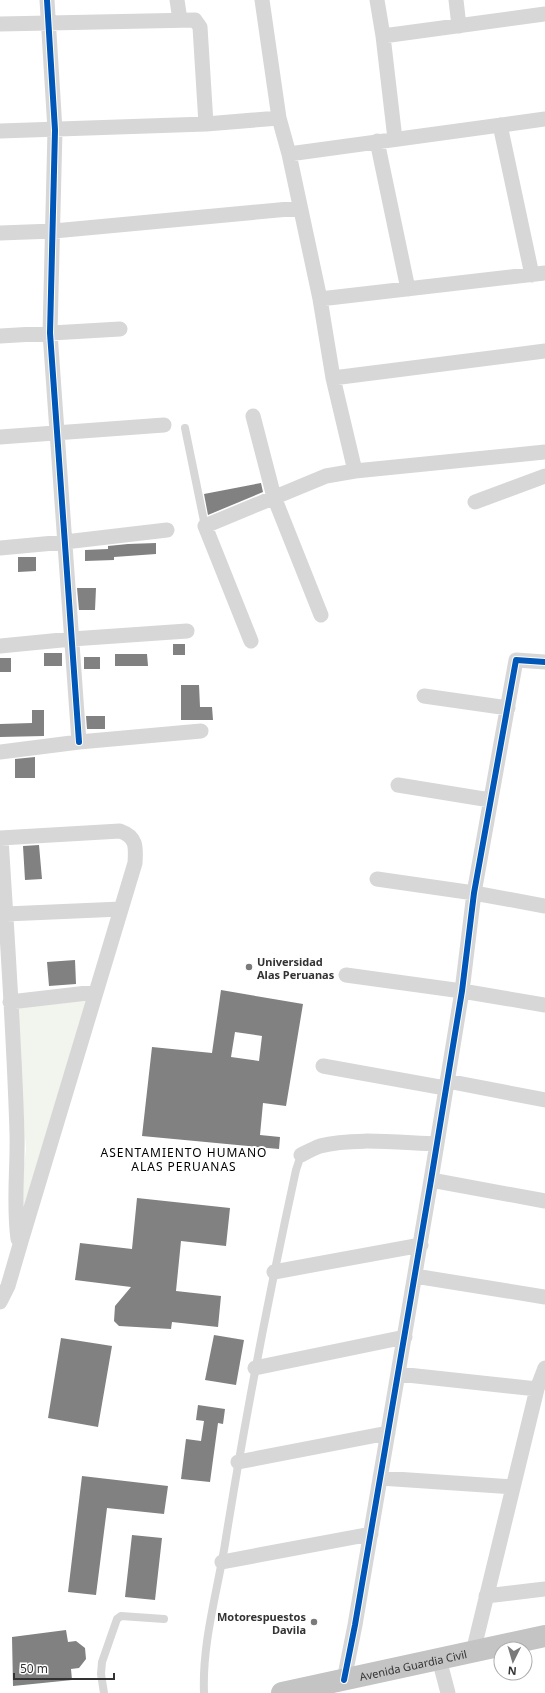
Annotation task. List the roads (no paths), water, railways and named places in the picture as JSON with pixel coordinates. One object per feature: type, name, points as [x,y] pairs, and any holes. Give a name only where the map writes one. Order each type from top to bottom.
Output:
[{"type":"highway","name":"Avenida Guardia Civil","points":[[282,1693],[545,1636]]},
{"type":"street","points":[[47,0],[55,130],[54,231],[50,333],[79,742]]},
{"type":"street","points":[[177,0],[180,20]]},
{"type":"street","points":[[262,0],[279,118],[289,154],[320,299],[333,378],[355,471]]},
{"type":"street","points":[[377,0],[383,36],[395,139]]},
{"type":"street","points":[[456,0],[459,26]]},
{"type":"street","points":[[383,36],[545,14]]},
{"type":"street","points":[[0,24],[195,20],[200,27],[206,124]]},
{"type":"street","points":[[0,131],[206,124],[279,118]]},
{"type":"street","points":[[289,154],[545,119]]},
{"type":"street","points":[[320,299],[538,274],[500,125]]},
{"type":"street","points":[[377,141],[408,289]]},
{"type":"street","points":[[0,233],[54,231],[300,208]]},
{"type":"street","points":[[0,336],[120,329]]},
{"type":"street","points":[[333,378],[545,351]]},
{"type":"street","points":[[253,416],[274,497],[321,615]]},
{"type":"street","points":[[0,437],[164,425]]},
{"type":"street","points":[[251,641],[205,526],[326,476],[355,471],[545,452]]},
{"type":"street","points":[[475,502],[545,476]]},
{"type":"street","points":[[0,548],[167,530]]},
{"type":"street","points":[[0,646],[72,639],[187,631]]},
{"type":"street","points":[[344,1680],[356,1626],[421,1244],[462,991],[474,893],[516,660],[545,662]]},
{"type":"street","points":[[424,696],[508,708]]},
{"type":"street","points":[[0,752],[79,742],[201,731]]},
{"type":"street","points":[[398,785],[490,800]]},
{"type":"street","points":[[0,1302],[8,1286],[135,863],[135,845],[129,834],[120,831],[1,838],[17,1132],[14,1194],[20,1246]]},
{"type":"street","points":[[377,879],[474,893],[545,906]]},
{"type":"street","points":[[6,914],[121,909]]},
{"type":"street","points":[[346,975],[462,991],[545,1005]]},
{"type":"street","points":[[10,1002],[96,992]]},
{"type":"street","points":[[323,1066],[545,1100]]},
{"type":"street","points":[[301,1155],[319,1146],[334,1143],[375,1142],[437,1144]]},
{"type":"street","points":[[431,1180],[545,1201]]},
{"type":"street","points":[[274,1272],[421,1244]]},
{"type":"street","points":[[415,1276],[545,1297]]},
{"type":"street","points":[[255,1368],[405,1337]]},
{"type":"street","points":[[473,1652],[537,1389],[545,1368]]},
{"type":"street","points":[[398,1374],[537,1389]]},
{"type":"street","points":[[238,1462],[388,1433]]},
{"type":"street","points":[[380,1478],[513,1487]]},
{"type":"street","points":[[222,1562],[371,1534]]},
{"type":"street","points":[[486,1596],[545,1589]]},
{"type":"street","points":[[439,1659],[448,1693]]},
{"type":"lane","points":[[185,428],[205,526]]},
{"type":"lane","points":[[204,1693],[203,1674],[205,1650],[222,1562],[238,1462],[274,1272],[296,1170],[301,1155]]},
{"type":"lane","points":[[104,1693],[101,1674],[102,1662],[117,1619],[121,1616],[164,1619]]},
{"type":"place","name":"Universidad Alas Peruanas","points":[[249,967]]},
{"type":"place","name":"Motorespuestos Davila","points":[[314,1622]]},
{"type":"district","name":"ASENTAMIENTO HUMANO ALAS PERUANAS","points":[[184,1159]]}]
